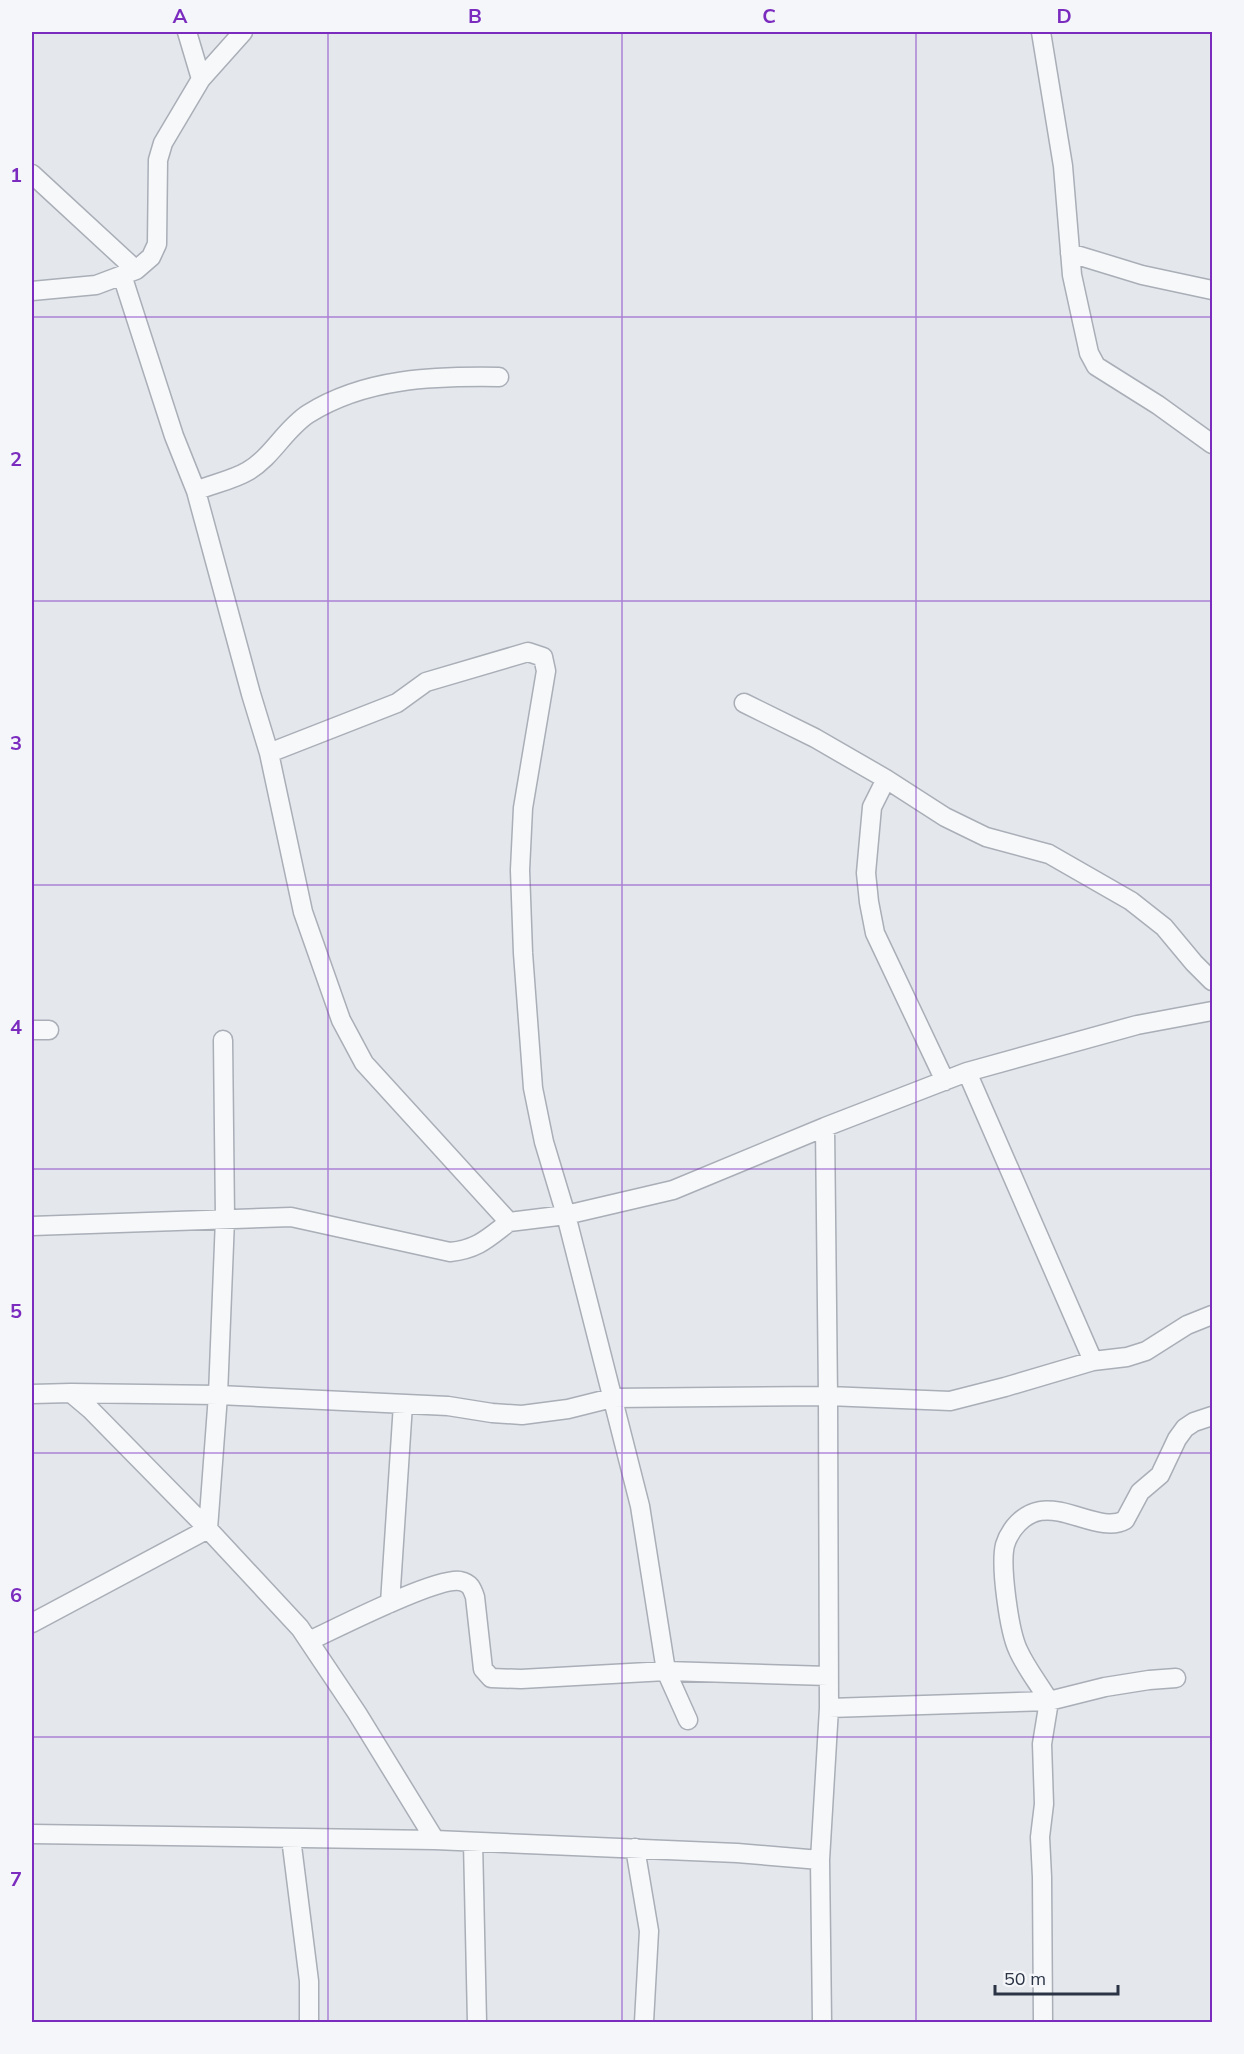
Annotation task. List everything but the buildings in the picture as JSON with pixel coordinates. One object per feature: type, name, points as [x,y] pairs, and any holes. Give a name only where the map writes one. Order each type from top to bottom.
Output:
[{"type":"street","points":[[187,32],[201,79]]},
{"type":"street","points":[[32,291],[96,285],[129,273],[151,257],[157,244],[158,160],[163,143],[201,79],[243,32]]},
{"type":"street","points":[[1041,32],[1063,166],[1072,275],[1089,353],[1096,366],[1158,405],[1212,444]]},
{"type":"street","points":[[32,174],[129,273],[174,436],[196,490],[250,694],[269,753],[303,912],[318,959],[348,1036],[364,1063],[509,1222]]},
{"type":"street","points":[[1070,253],[1142,275],[1212,291]]},
{"type":"street","points":[[196,490],[248,471],[307,415],[355,391],[405,380],[452,376],[499,377]]},
{"type":"street","points":[[269,753],[397,703],[426,682],[528,652],[543,657],[546,671],[523,808],[520,870],[523,953],[534,1088],[544,1142],[566,1215],[639,1506],[666,1671],[688,1720]]},
{"type":"street","points":[[744,703],[815,738],[886,779],[945,817],[986,837],[1049,854],[1131,901],[1164,927],[1212,981]]},
{"type":"street","points":[[886,779],[872,807],[866,873],[875,933],[945,1081]]},
{"type":"street","points":[[36,1230],[291,1216],[450,1252],[466,1250],[482,1244],[509,1222],[566,1215],[673,1190],[825,1127],[967,1072],[1137,1026],[1212,1011]]},
{"type":"street","points":[[208,1529],[218,1395],[225,1219],[223,1040]]},
{"type":"street","points":[[967,1072],[1093,1361]]},
{"type":"street","points":[[822,2022],[820,1860],[829,1708],[825,1127]]},
{"type":"street","points":[[32,1394],[218,1395],[448,1406],[522,1415],[568,1409],[612,1398],[828,1396],[950,1401],[1093,1361],[1127,1357],[1146,1351],[1187,1325],[1212,1315]]},
{"type":"street","points":[[71,1393],[106,1423],[300,1628],[357,1713],[435,1840]]},
{"type":"street","points":[[390,1603],[403,1404]]},
{"type":"street","points":[[1043,2022],[1040,1837],[1044,1804],[1042,1744],[1049,1701],[1017,1649],[1010,1618],[1004,1570],[1005,1546],[1016,1525],[1039,1511],[1061,1510],[1099,1523],[1122,1523],[1140,1492],[1160,1475],[1177,1439],[1185,1428],[1194,1422],[1212,1416]]},
{"type":"street","points":[[32,1623],[208,1529]]},
{"type":"street","points":[[309,1641],[390,1603],[448,1581],[467,1583],[472,1588],[483,1669],[491,1678],[521,1679],[666,1671],[828,1676]]},
{"type":"street","points":[[829,1708],[1049,1701],[1127,1683],[1176,1678]]},
{"type":"street","points":[[32,1834],[435,1840],[737,1853],[820,1860]]},
{"type":"street","points":[[291,1838],[309,1981],[309,2022]]},
{"type":"street","points":[[473,1842],[477,2022]]},
{"type":"street","points":[[635,1848],[649,1931],[644,2022]]}]
